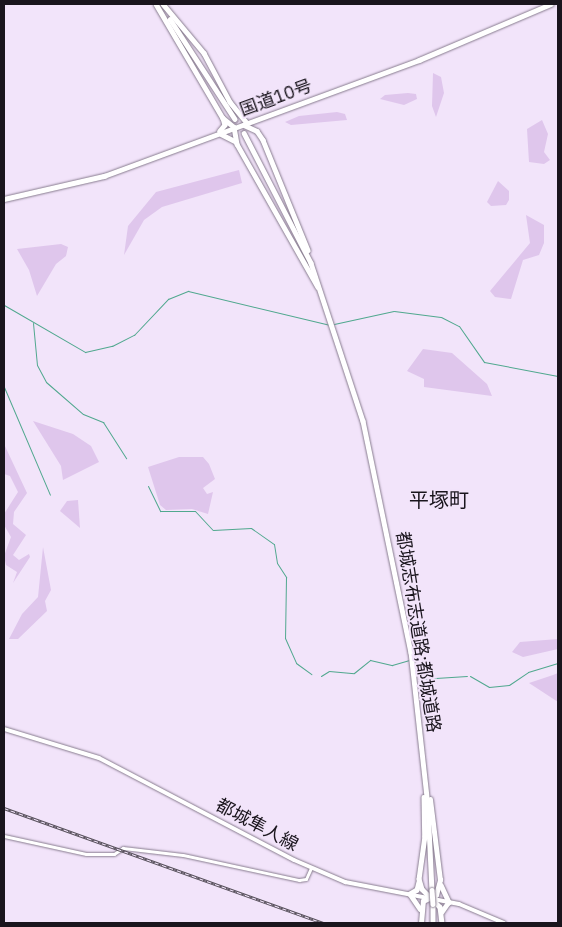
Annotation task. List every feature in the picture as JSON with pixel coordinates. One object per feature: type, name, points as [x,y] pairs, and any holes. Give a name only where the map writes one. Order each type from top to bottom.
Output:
[{"type":"highway","points":[[157,4],[223,118],[225,125],[217,134]]},
{"type":"highway","points":[[157,4],[235,119]]},
{"type":"highway","points":[[163,4],[204,54],[245,124],[258,132]]},
{"type":"highway","name":"国道10号","points":[[4,199],[90,181],[419,60],[551,4]]},
{"type":"highway","points":[[238,110],[256,120]]},
{"type":"highway","points":[[265,117],[257,124],[258,132],[275,162],[324,293]]},
{"type":"highway","points":[[223,118],[234,127],[237,144]]},
{"type":"highway","name":"都城志布志道路;都城道路","points":[[244,133],[293,224],[324,293],[337,332],[376,474],[411,652],[416,688],[426,788],[433,923]]},
{"type":"highway","points":[[217,134],[230,136],[264,186],[331,315]]},
{"type":"highway","points":[[424,761],[442,892],[449,902],[442,913],[442,923]]},
{"type":"highway","points":[[421,923],[417,900],[410,894],[417,890],[419,879],[426,788]]},
{"type":"highway","points":[[419,879],[442,913]]},
{"type":"highway","points":[[420,913],[423,901],[431,898],[438,892],[440,880]]},
{"type":"main road","name":"都城隼人線","points":[[4,729],[99,758],[311,868],[363,887],[449,902],[504,923]]},
{"type":"street","points":[[4,836],[86,854],[114,854],[124,848],[183,855],[299,880],[306,879],[311,868]]},
{"type":"shaded area","points":[[433,73],[441,77],[444,93],[436,117],[432,106]]},
{"type":"shaded area","points":[[416,94],[417,99],[404,105],[380,99],[385,95]]},
{"type":"shaded area","points":[[337,112],[345,114],[347,120],[291,125],[285,122],[299,116]]},
{"type":"shaded area","points":[[542,120],[548,134],[544,152],[550,160],[544,164],[529,162],[527,129]]},
{"type":"shaded area","points":[[239,170],[242,183],[162,207],[144,220],[124,255],[128,226],[156,192]]},
{"type":"shaded area","points":[[498,181],[509,191],[509,200],[506,205],[491,206],[487,202]]},
{"type":"shaded area","points":[[526,215],[544,225],[544,243],[539,255],[523,260],[511,299],[495,297],[490,291],[530,243]]},
{"type":"shaded area","points":[[61,244],[68,247],[66,256],[56,264],[37,296],[29,270],[17,249]]},
{"type":"shaded area","points":[[423,349],[452,353],[487,384],[492,396],[424,387],[424,379],[407,371]]},
{"type":"shaded area","points":[[33,421],[73,434],[91,446],[99,462],[63,480],[61,466]]},
{"type":"shaded area","points":[[4,444],[27,493],[14,512],[13,524],[26,535],[13,555],[19,560],[29,554],[30,557],[13,583],[17,572],[6,565],[4,556],[11,537],[4,525],[4,514],[18,492],[10,476],[4,474]]},
{"type":"shaded area","points":[[179,457],[203,457],[209,464],[215,479],[203,488],[207,494],[213,492],[208,514],[192,509],[166,510],[160,505],[148,467]]},
{"type":"shaded area","points":[[78,500],[80,528],[60,511],[67,501]]},
{"type":"shaded area","points":[[43,547],[51,590],[45,601],[47,611],[18,639],[9,639],[22,614],[38,597]]},
{"type":"shaded area","points":[[558,639],[558,649],[523,657],[512,652],[520,642]]},
{"type":"shaded area","points":[[558,673],[558,702],[529,683],[553,675]]},
{"type":"waterway","points":[[4,305],[85,352],[112,346],[134,335],[168,299],[188,291],[330,325]]},
{"type":"waterway","points":[[334,324],[394,311],[441,317],[459,326],[484,362],[558,376]]},
{"type":"waterway","points":[[33,323],[37,365],[46,382],[83,414],[103,422],[126,458]]},
{"type":"waterway","points":[[4,387],[50,495]]},
{"type":"waterway","points":[[148,486],[160,511],[195,511],[213,530],[251,528],[274,544],[277,563],[286,577],[285,638],[296,663],[311,674]]},
{"type":"waterway","points":[[321,676],[329,671],[354,673],[370,660],[392,665],[409,660]]},
{"type":"waterway","points":[[413,661],[420,679],[467,676]]},
{"type":"waterway","points":[[470,676],[489,687],[509,685],[528,672],[558,663]]},
{"type":"tunnel","points":[[235,119],[244,133]]},
{"type":"railway","points":[[4,808],[324,923]]},
{"type":"district","name":"平塚町","points":[[439,499]]}]
